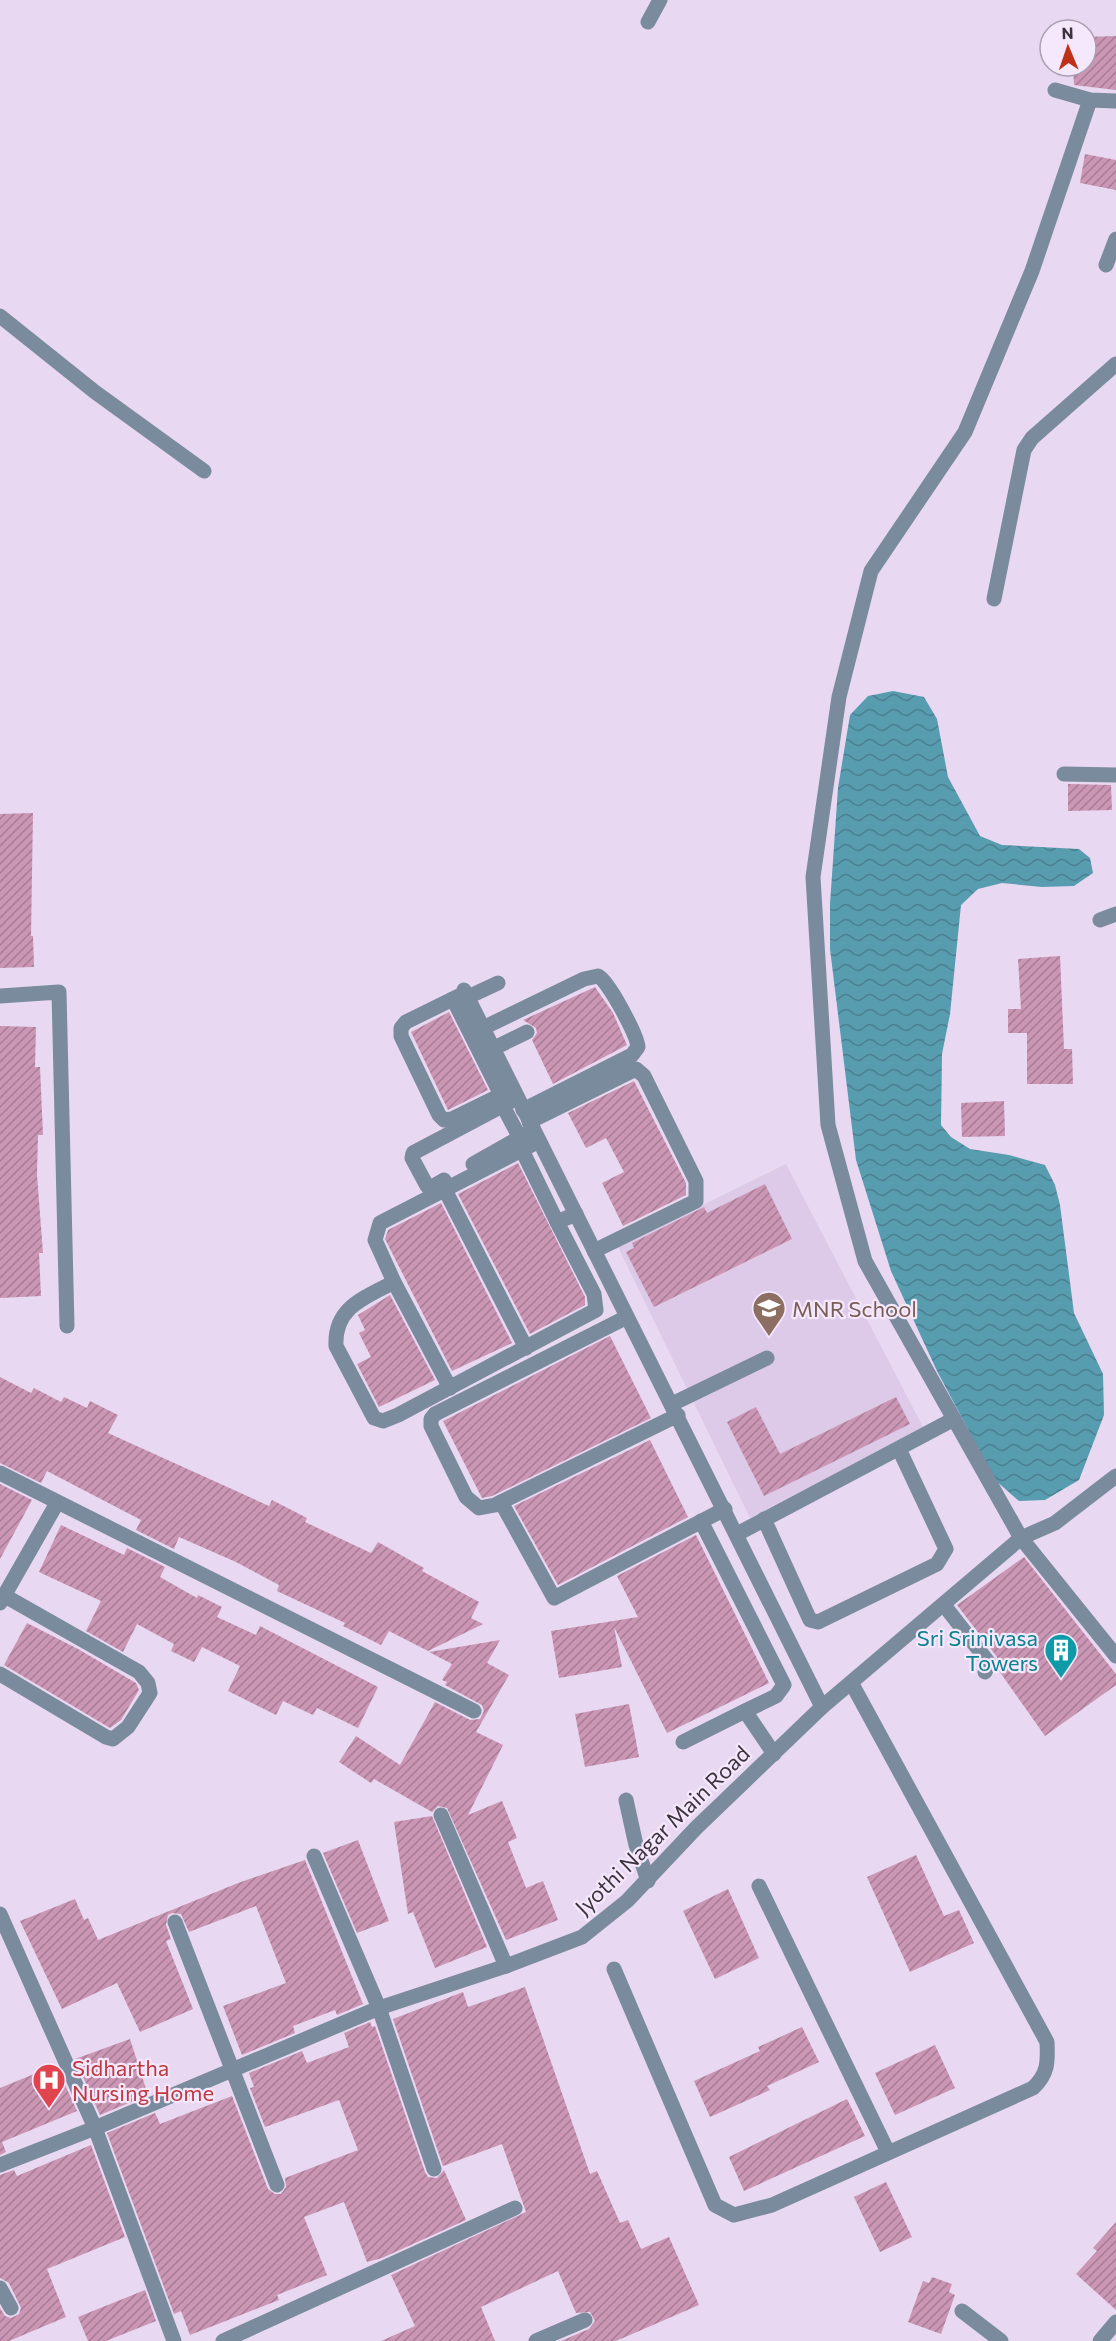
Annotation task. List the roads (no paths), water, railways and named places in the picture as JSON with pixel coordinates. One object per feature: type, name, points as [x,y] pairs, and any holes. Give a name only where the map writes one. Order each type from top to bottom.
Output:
[{"type":"street","points":[[648,22],[660,0]]},
{"type":"street","points":[[1055,90],[1090,100],[1116,101]]},
{"type":"street","points":[[1090,100],[1032,271],[965,432],[871,571],[839,697],[813,877],[828,1125],[865,1261],[1021,1538],[1116,1656]]},
{"type":"street","points":[[1106,265],[1116,239]]},
{"type":"street","points":[[0,316],[95,392],[204,471]]},
{"type":"street","points":[[994,599],[1024,450],[1032,438],[1116,364]]},
{"type":"street","points":[[1065,774],[1116,776]]},
{"type":"street","points":[[1100,921],[1116,914]]},
{"type":"street","points":[[484,1043],[584,979],[598,976],[607,983],[636,1037],[637,1052],[520,1118],[432,1187],[427,1186],[412,1158],[414,1152],[520,1118],[636,1069],[644,1076],[696,1181],[696,1201],[594,1251]]},
{"type":"street","points":[[498,983],[462,995],[406,1022],[400,1028],[401,1036],[439,1115],[448,1120],[520,1118]]},
{"type":"street","points":[[0,996],[59,992],[67,1326]]},
{"type":"street","points":[[462,995],[520,1118],[576,1214],[822,1707]]},
{"type":"street","points":[[484,1043],[527,1032]]},
{"type":"street","points":[[450,1388],[394,1282],[375,1240],[380,1223],[445,1190],[520,1118]]},
{"type":"street","points":[[394,1282],[346,1309],[336,1335],[336,1346],[374,1418],[383,1421],[596,1310],[594,1294],[557,1222],[520,1118]]},
{"type":"street","points":[[445,1190],[526,1348]]},
{"type":"street","points":[[557,1222],[576,1214]]},
{"type":"street","points":[[594,1294],[611,1286]]},
{"type":"street","points":[[627,1317],[435,1414],[431,1419],[436,1436],[472,1504],[478,1508],[501,1502],[767,1358]]},
{"type":"street","points":[[737,1534],[954,1419]]},
{"type":"street","points":[[764,1519],[810,1620],[818,1622],[937,1564],[946,1549],[899,1449]]},
{"type":"street","points":[[0,1473],[474,1711]]},
{"type":"street","name":"Jyothi Nagar Main Road","points":[[0,2164],[94,2128],[379,2008],[506,1966],[582,1937],[648,1881],[696,1828],[822,1707],[852,1684],[1021,1538],[1055,1523],[1116,1476]]},
{"type":"street","points":[[501,1502],[554,1598],[725,1509]]},
{"type":"street","points":[[0,1674],[113,1739],[128,1727],[150,1693],[148,1683],[140,1672],[2,1600],[57,1503]]},
{"type":"street","points":[[683,1742],[776,1696],[784,1685],[701,1521]]},
{"type":"street","points":[[944,1605],[989,1663],[985,1672]]},
{"type":"street","points":[[614,1969],[716,2205],[734,2215],[772,2205],[1033,2088],[1042,2079],[1048,2065],[1047,2042],[852,1684]]},
{"type":"street","points":[[745,1711],[774,1754]]},
{"type":"street","points":[[626,1800],[636,1845],[648,1881]]},
{"type":"street","points":[[441,1815],[506,1966]]},
{"type":"street","points":[[314,1856],[379,2008],[434,2169]]},
{"type":"street","points":[[759,1886],[888,2152]]},
{"type":"street","points":[[0,1914],[94,2128],[174,2341]]},
{"type":"street","points":[[175,1922],[278,2185]]},
{"type":"street","points":[[225,2341],[515,2208]]},
{"type":"street","points":[[0,2288],[11,2308]]},
{"type":"street","points":[[962,2311],[1001,2341]]},
{"type":"street","points":[[536,2341],[585,2320]]},
{"type":"street","points":[[1100,2341],[1116,2322]]},
{"type":"water","points":[[893,691],[924,697],[937,719],[948,777],[980,836],[1002,845],[1079,849],[1090,858],[1093,873],[1074,886],[1042,887],[1002,883],[978,889],[961,905],[950,1014],[942,1054],[941,1125],[951,1137],[970,1149],[1009,1155],[1045,1165],[1055,1185],[1060,1205],[1074,1313],[1103,1374],[1104,1415],[1079,1480],[1045,1500],[1019,1501],[995,1480],[937,1371],[891,1271],[856,1160],[830,949],[830,904],[838,788],[850,715],[868,696]]},
{"type":"place","name":"MNR School","points":[[769,1337]]},
{"type":"place","name":"Sri Srinivasa Towers","points":[[1061,1679]]},
{"type":"place","name":"Sidhartha Nursing Home","points":[[49,2109]]}]
